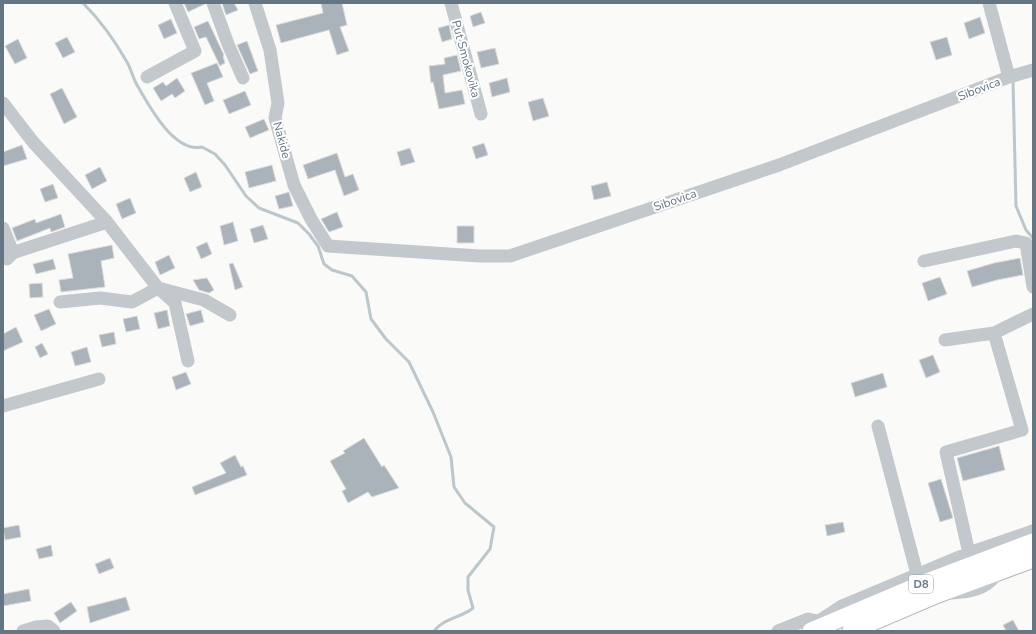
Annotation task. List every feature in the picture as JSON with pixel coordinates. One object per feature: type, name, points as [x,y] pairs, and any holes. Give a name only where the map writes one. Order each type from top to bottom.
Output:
[{"type":"main road","name":"D8","points":[[814,626],[1033,542]]},
{"type":"main road","name":"D8","points":[[850,631],[938,594],[1033,559]]},
{"type":"street","points":[[147,77],[195,51],[175,3]]},
{"type":"street","points":[[213,3],[228,44],[243,78]]},
{"type":"street","name":"Nakide","points":[[255,3],[270,50],[278,103],[275,118],[294,185],[311,219],[328,246]]},
{"type":"street","name":"Put Smokovika","points":[[451,3],[481,114]]},
{"type":"street","points":[[989,3],[1009,77]]},
{"type":"street","name":"Sibovica","points":[[328,246],[479,256],[510,256],[779,165],[1009,77],[1033,70]]},
{"type":"street","points":[[3,103],[33,142],[107,222],[158,288],[175,303],[188,361]]},
{"type":"street","points":[[3,262],[8,255],[107,222]]},
{"type":"street","points":[[3,228],[8,255]]},
{"type":"street","points":[[924,261],[1016,241],[1026,243],[1033,287]]},
{"type":"street","points":[[60,302],[100,298],[132,302],[158,288],[204,300],[230,315]]},
{"type":"street","points":[[945,340],[994,333],[1033,314]]},
{"type":"street","points":[[969,554],[946,452],[1022,430],[994,333]]},
{"type":"street","points":[[3,406],[99,379]]},
{"type":"street","points":[[878,426],[917,574]]},
{"type":"street","points":[[807,631],[842,606],[917,574],[1033,531]]},
{"type":"street","points":[[778,631],[808,619],[814,626]]},
{"type":"street","points":[[23,631],[36,627],[48,626],[54,631]]},
{"type":"building","points":[[184,3],[205,3],[205,4],[188,12]]},
{"type":"building","points":[[222,3],[234,3],[238,10],[226,15]]},
{"type":"building","points":[[321,3],[342,3],[347,25],[340,27],[349,51],[337,55],[329,30],[281,43],[276,25],[323,13]]},
{"type":"building","points":[[481,12],[485,23],[473,27],[470,16]]},
{"type":"building","points":[[980,17],[985,33],[969,39],[964,23]]},
{"type":"building","points":[[171,19],[177,33],[164,39],[158,25]]},
{"type":"building","points":[[208,21],[224,55],[225,63],[220,66],[206,37],[199,39],[194,27]]},
{"type":"building","points":[[449,25],[452,39],[442,42],[438,28]]},
{"type":"building","points":[[67,37],[75,52],[63,58],[55,43]]},
{"type":"building","points":[[947,37],[952,55],[936,60],[930,42]]},
{"type":"building","points":[[18,39],[27,58],[15,64],[5,46]]},
{"type":"building","points":[[247,41],[258,71],[250,74],[237,45]]},
{"type":"building","points":[[495,48],[499,64],[481,68],[477,52]]},
{"type":"building","points":[[457,55],[461,71],[443,75],[445,93],[462,90],[465,104],[439,109],[433,82],[431,83],[429,66],[445,64],[444,58]]},
{"type":"building","points":[[217,63],[223,77],[207,83],[214,101],[205,105],[191,73]]},
{"type":"building","points":[[177,78],[185,91],[175,98],[172,94],[161,101],[153,88],[163,82],[166,86]]},
{"type":"building","points":[[507,78],[510,92],[492,97],[489,83]]},
{"type":"building","points":[[62,88],[77,117],[64,124],[50,94]]},
{"type":"building","points":[[245,91],[251,105],[229,114],[223,100]]},
{"type":"building","points":[[543,98],[549,116],[533,121],[528,102]]},
{"type":"building","points":[[264,119],[269,130],[250,138],[245,127]]},
{"type":"building","points":[[484,143],[488,155],[476,159],[472,147]]},
{"type":"building","points":[[22,145],[27,159],[3,166],[3,152]]},
{"type":"building","points":[[410,148],[415,162],[401,166],[397,152]]},
{"type":"building","points":[[337,153],[345,177],[353,174],[359,190],[344,196],[335,170],[308,179],[303,165]]},
{"type":"building","points":[[272,165],[276,181],[249,188],[245,172]]},
{"type":"building","points":[[100,167],[107,181],[92,189],[85,175]]},
{"type":"building","points":[[196,172],[202,187],[190,192],[184,178]]},
{"type":"building","points":[[607,182],[611,196],[594,200],[591,186]]},
{"type":"building","points":[[53,184],[58,198],[45,202],[40,189]]},
{"type":"building","points":[[289,192],[293,206],[279,209],[275,196]]},
{"type":"building","points":[[130,198],[136,213],[122,219],[116,204]]},
{"type":"building","points":[[337,212],[343,227],[329,232],[321,219]]},
{"type":"building","points":[[61,214],[65,227],[51,232],[50,228],[17,241],[12,228],[35,219],[36,223]]},
{"type":"building","points":[[233,222],[238,241],[224,245],[220,226]]},
{"type":"building","points":[[263,225],[268,239],[254,243],[250,229]]},
{"type":"building","points":[[457,226],[474,226],[474,243],[457,243]]},
{"type":"building","points":[[207,242],[212,254],[201,259],[196,247]]},
{"type":"building","points":[[112,245],[114,258],[101,261],[105,287],[61,292],[59,280],[73,278],[68,254]]},
{"type":"building","points":[[169,255],[175,268],[160,275],[155,262]]},
{"type":"building","points":[[1020,258],[1023,275],[972,287],[967,271],[994,263]]},
{"type":"building","points":[[53,259],[56,269],[36,274],[33,264]]},
{"type":"building","points":[[233,263],[243,287],[235,290],[229,264]]},
{"type":"building","points":[[940,277],[947,294],[928,301],[922,283]]},
{"type":"building","points":[[207,278],[214,290],[209,293],[199,290],[193,280]]},
{"type":"building","points":[[42,283],[43,297],[30,298],[29,284]]},
{"type":"building","points":[[49,309],[56,324],[41,331],[34,315]]},
{"type":"building","points":[[167,310],[170,326],[158,329],[154,313]]},
{"type":"building","points":[[201,310],[204,322],[190,326],[186,314]]},
{"type":"building","points":[[137,316],[140,329],[126,332],[123,319]]},
{"type":"building","points":[[16,327],[23,342],[3,351],[3,334]]},
{"type":"building","points":[[114,332],[116,344],[102,347],[99,335]]},
{"type":"building","points":[[42,343],[48,354],[40,358],[35,347]]},
{"type":"building","points":[[87,347],[91,362],[75,366],[71,352]]},
{"type":"building","points":[[933,355],[940,372],[926,378],[919,360]]},
{"type":"building","points":[[186,372],[191,384],[176,390],[172,377]]},
{"type":"building","points":[[883,373],[887,387],[855,397],[851,383]]},
{"type":"building","points":[[364,438],[382,467],[384,465],[399,488],[372,497],[368,492],[348,503],[342,491],[346,489],[330,461],[345,453],[343,451]]},
{"type":"building","points":[[999,446],[1005,470],[963,481],[957,458]]},
{"type":"building","points":[[235,455],[241,467],[243,466],[247,475],[195,495],[192,487],[226,473],[220,463]]},
{"type":"building","points":[[941,479],[953,518],[940,522],[928,483]]},
{"type":"building","points":[[843,522],[845,532],[827,536],[825,525]]},
{"type":"building","points":[[19,525],[21,537],[5,540],[3,528]]},
{"type":"building","points":[[51,545],[53,556],[39,559],[36,549]]},
{"type":"building","points":[[110,558],[114,568],[99,574],[95,564]]},
{"type":"building","points":[[29,589],[31,601],[3,606],[3,594]]},
{"type":"building","points":[[126,597],[130,610],[90,623],[87,607]]},
{"type":"building","points":[[71,602],[77,611],[60,623],[54,613]]},
{"type":"building","points":[[1013,620],[1019,631],[1006,631],[1003,625]]},
{"type":"waterway","points":[[83,3],[117,46],[142,94],[155,115],[172,136],[182,143],[192,147],[202,147],[215,154],[225,165],[246,196],[259,208],[298,223],[318,246],[324,264],[332,270],[352,276],[366,292],[371,319],[386,339],[409,362],[433,412],[451,457],[454,487],[465,503],[494,527],[490,549],[468,577],[468,590],[473,608],[443,623],[434,631]]},
{"type":"waterway","points":[[1013,81],[1016,206],[1026,230],[1033,238]]}]
